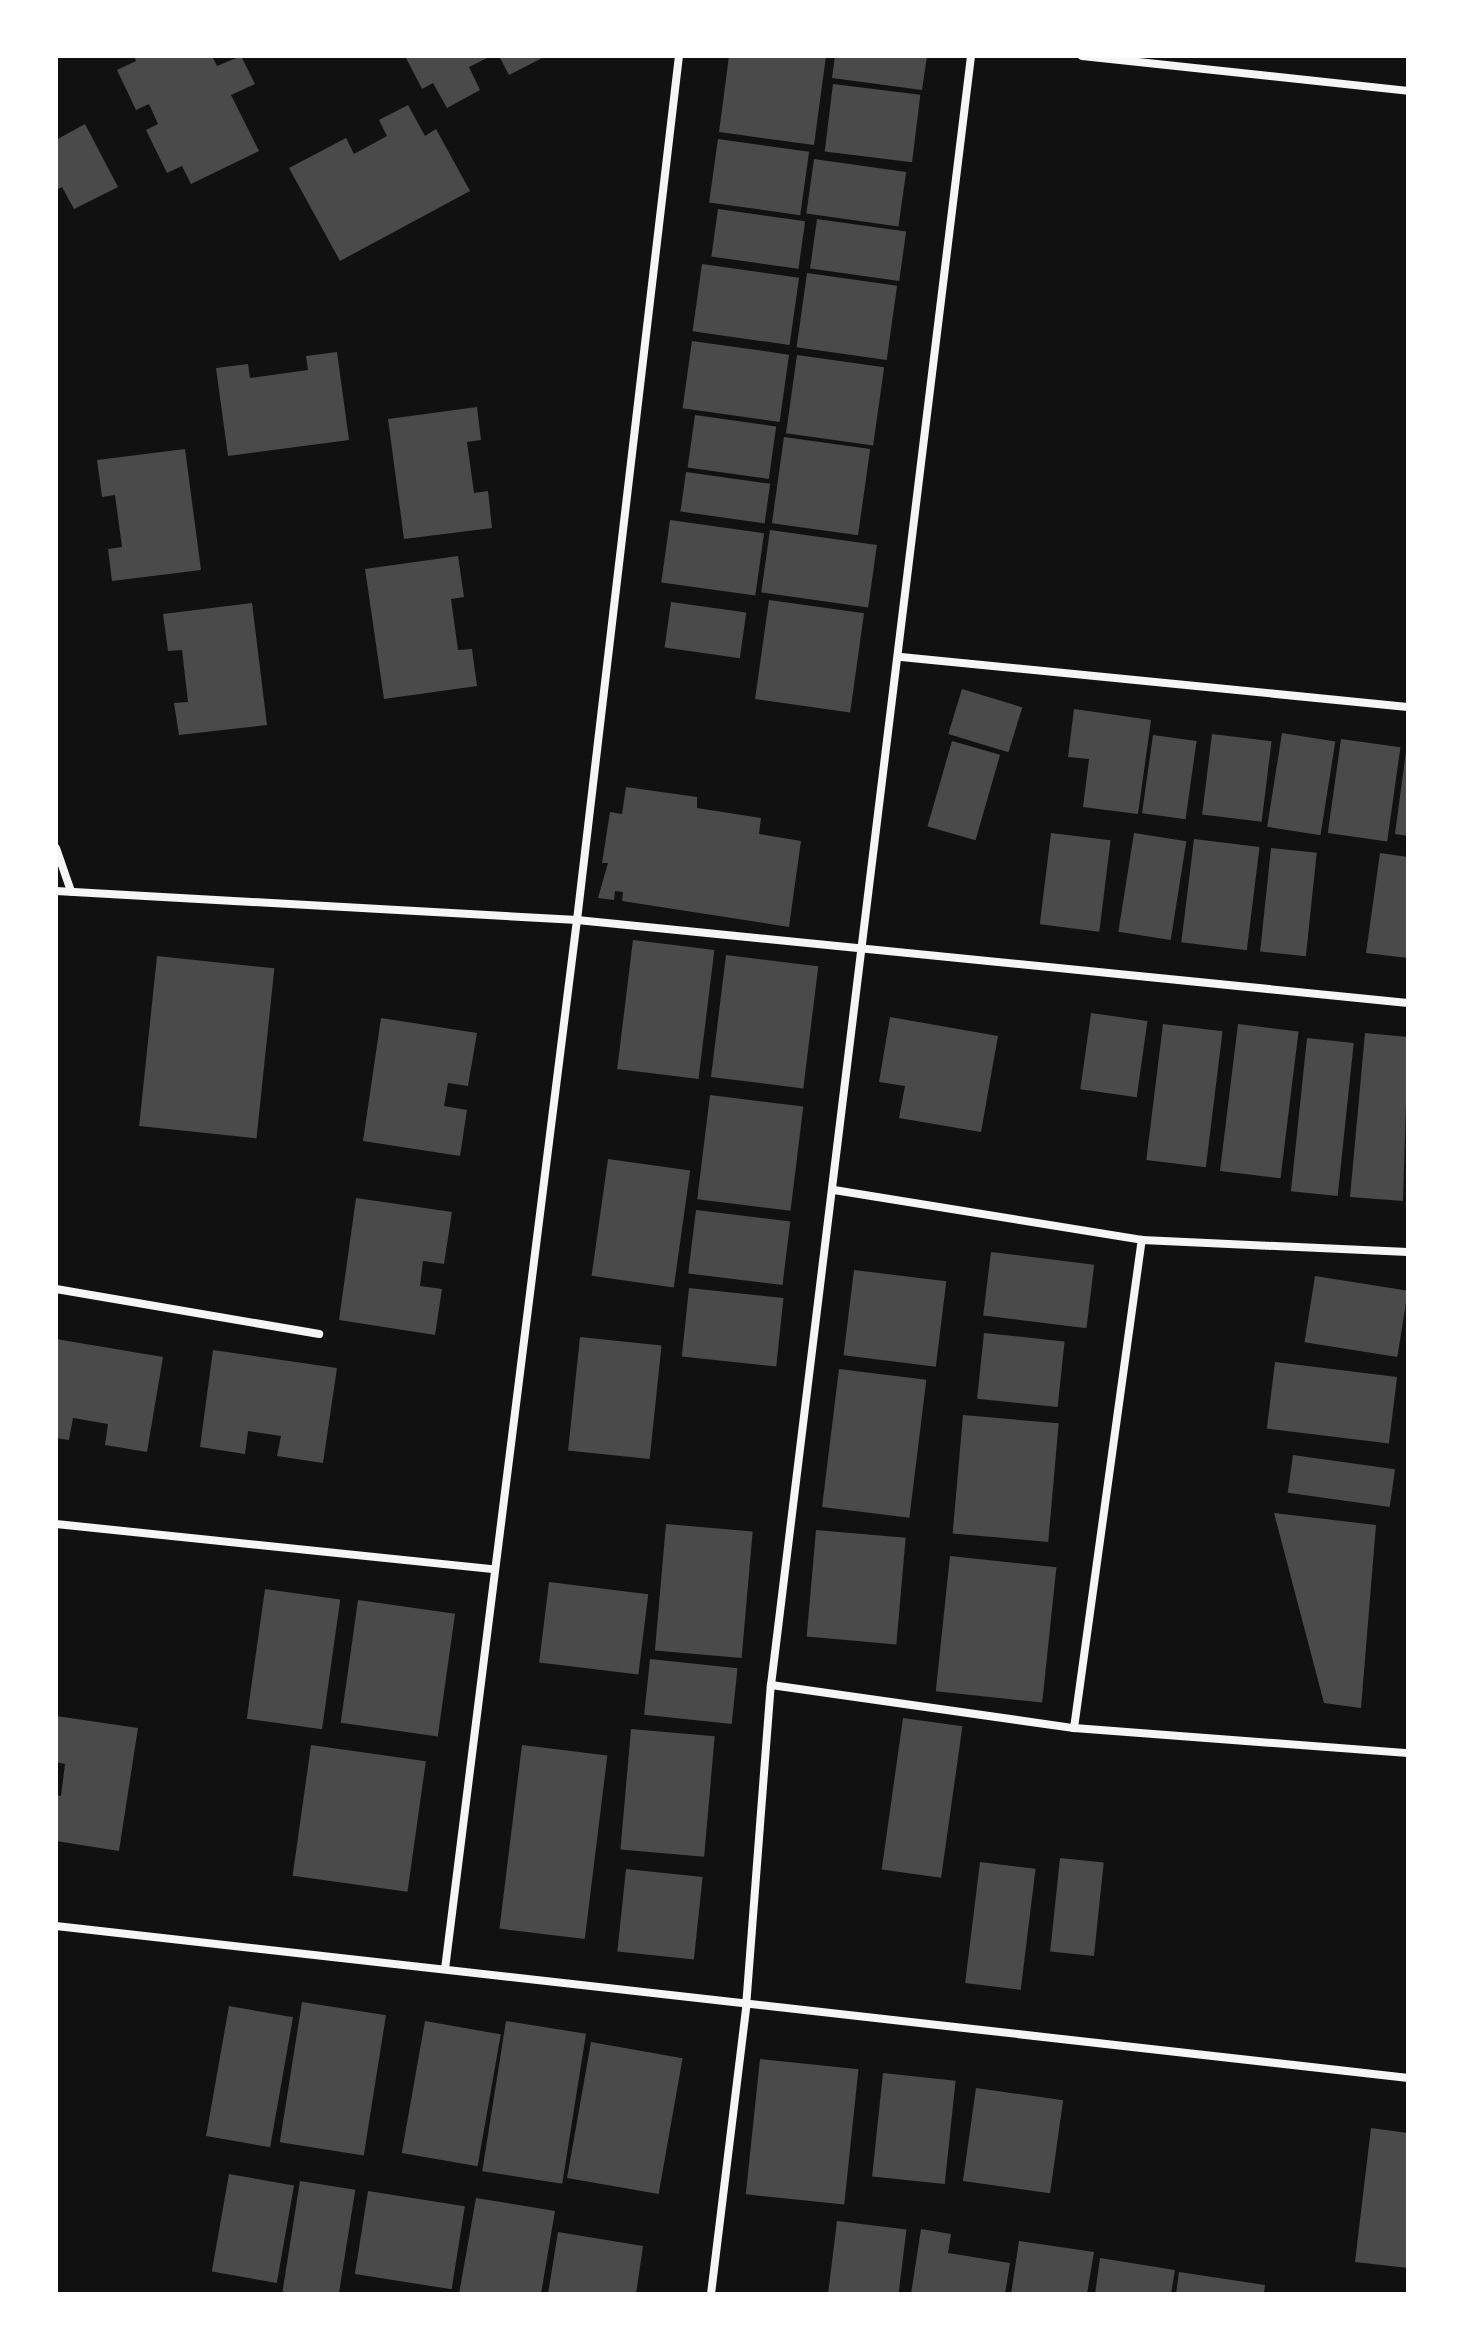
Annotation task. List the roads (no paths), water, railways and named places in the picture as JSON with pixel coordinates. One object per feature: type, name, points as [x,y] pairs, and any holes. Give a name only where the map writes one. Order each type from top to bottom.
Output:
[{"type":"street","points":[[445,1969],[577,920],[679,56]]},
{"type":"street","points":[[711,2294],[746,2007],[771,1685],[834,1190],[860,948],[901,657],[971,56]]},
{"type":"street","points":[[1082,56],[1408,91]]},
{"type":"street","points":[[901,657],[1408,707]]},
{"type":"street","points":[[56,848],[71,891]]},
{"type":"street","points":[[56,891],[577,920],[1408,1003]]},
{"type":"street","points":[[834,1190],[1142,1240],[1408,1252]]},
{"type":"street","points":[[1074,1728],[1142,1240]]},
{"type":"street","points":[[56,1289],[319,1334]]},
{"type":"street","points":[[56,1524],[493,1569]]},
{"type":"street","points":[[771,1685],[1074,1728],[1408,1753]]},
{"type":"street","points":[[56,1926],[445,1969],[746,2007],[1408,2078]]}]
